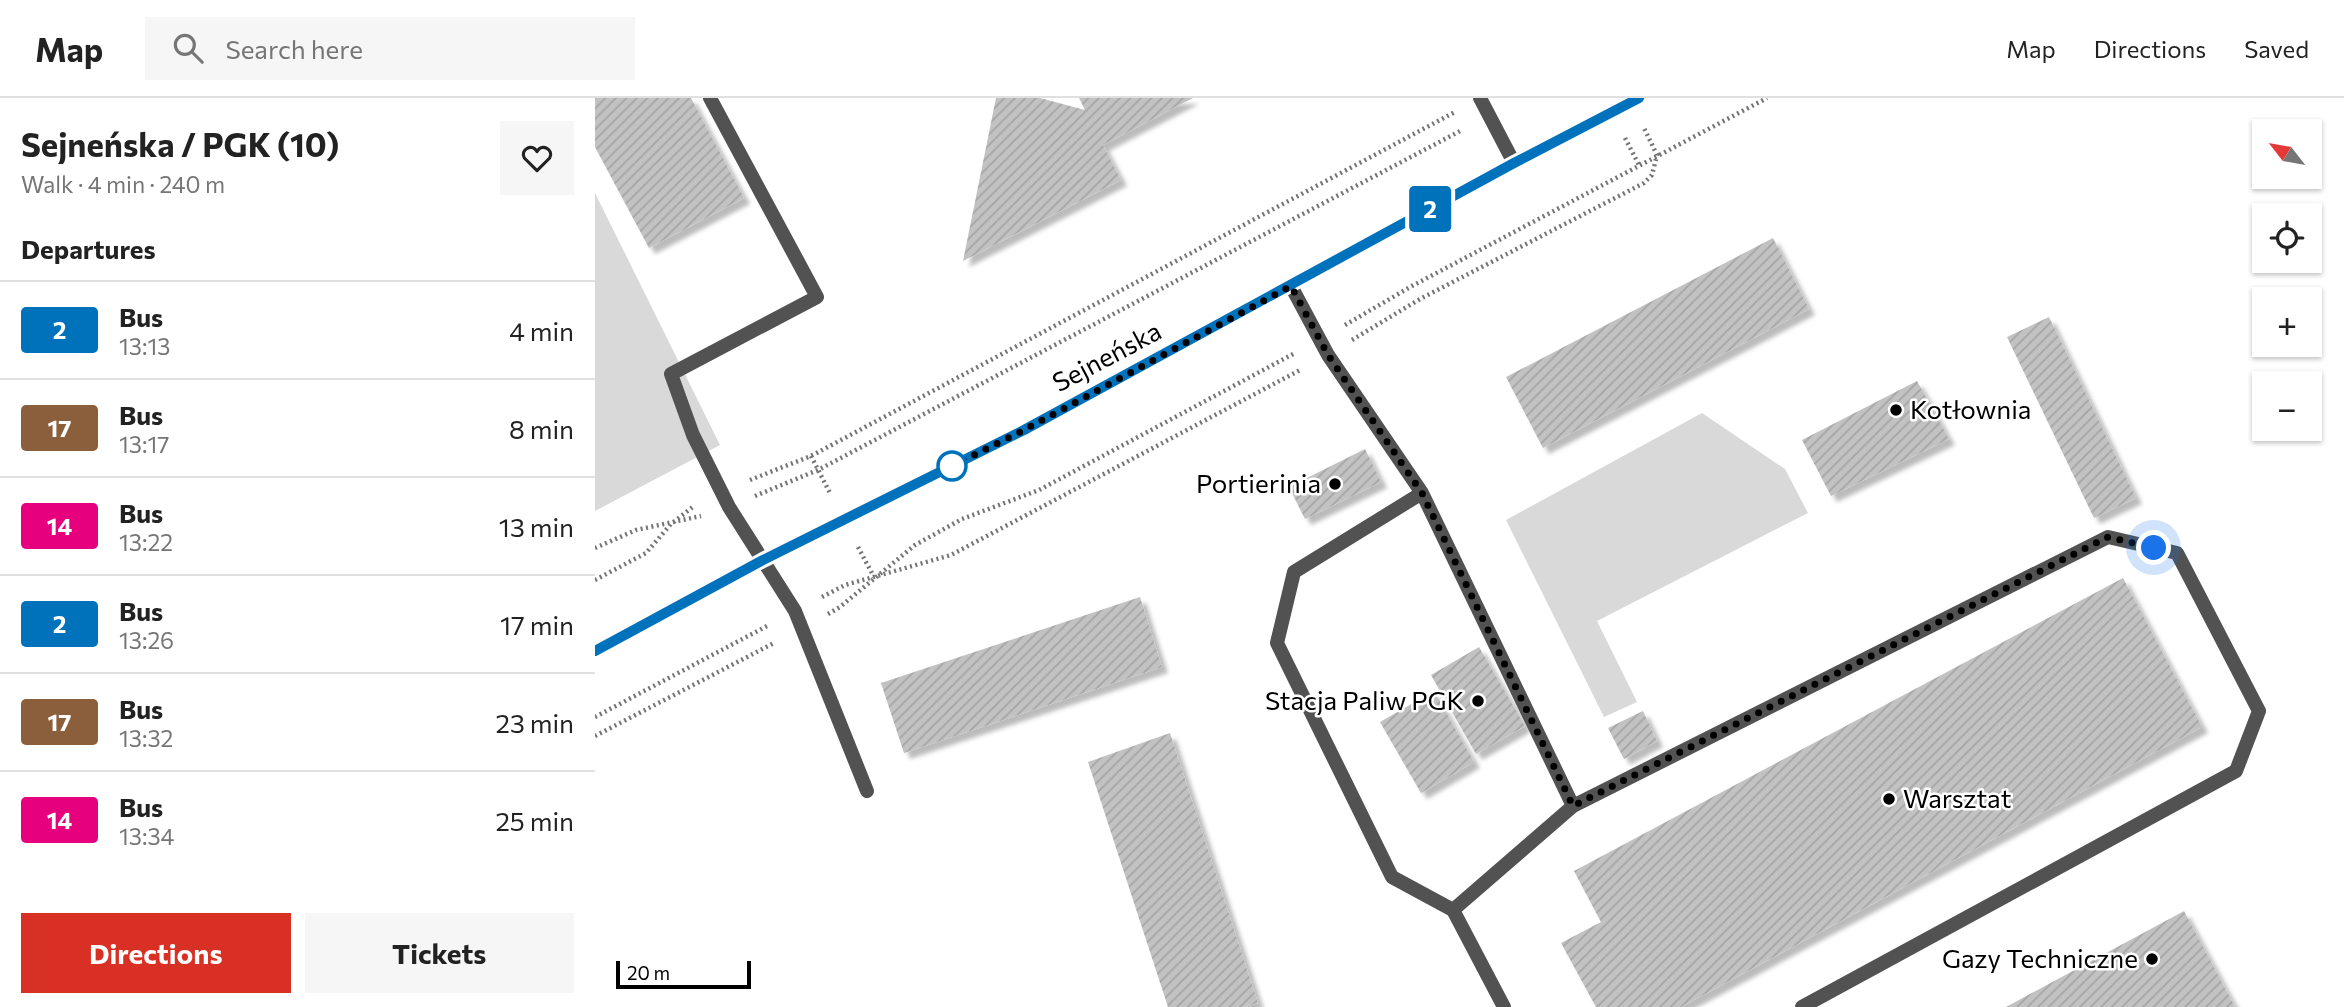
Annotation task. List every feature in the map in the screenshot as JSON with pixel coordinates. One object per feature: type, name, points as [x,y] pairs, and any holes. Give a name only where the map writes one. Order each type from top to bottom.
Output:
[{"type":"main road","name":"Sejneńska","points":[[595,652],[763,560],[1024,430],[1635,100]]},
{"type":"lane","points":[[710,98],[817,297],[671,374],[693,435],[721,492],[795,611],[867,790]]},
{"type":"lane","points":[[1480,98],[1514,163]]},
{"type":"lane","points":[[1291,286],[1328,355],[1422,493],[1573,806]]},
{"type":"lane","points":[[1422,493],[1294,572],[1277,643],[1391,877],[1453,910],[1504,1007]]},
{"type":"lane","points":[[1453,910],[1573,806],[2108,537],[2177,553],[2259,710],[2236,771],[1802,1007]]},
{"type":"path","points":[[595,580],[646,553],[671,524],[706,497],[811,456],[1480,98]]},
{"type":"path","points":[[595,736],[840,607],[915,545],[962,519],[1039,490],[1319,340],[1412,286],[1767,98]]},
{"type":"path","points":[[595,717],[845,585],[951,555],[1328,355],[1420,299],[1644,183],[1652,174],[1657,155],[1635,100]]},
{"type":"path","points":[[595,548],[636,530],[671,524],[729,507],[818,470],[1488,116]]},
{"type":"shaded area","points":[[595,193],[720,445],[595,511]]},
{"type":"shaded area","points":[[1702,413],[1785,469],[1808,513],[1597,621],[1637,702],[1604,717],[1506,520]]},
{"type":"building","points":[[595,98],[691,98],[744,198],[649,248],[595,147]]},
{"type":"building","points":[[996,98],[1040,98],[1085,110],[1079,98],[1193,98],[1103,145],[1121,180],[963,261]]},
{"type":"building","points":[[1773,238],[1809,309],[1543,448],[1506,377]]},
{"type":"building","points":[[2049,317],[2136,498],[2094,518],[2007,337]]},
{"type":"building","name":"Kotłownia","points":[[1917,381],[1949,439],[1831,496],[1802,440]]},
{"type":"building","name":"Portierinia","points":[[1365,449],[1381,482],[1305,519],[1289,487]]},
{"type":"building","name":"Warsztat","points":[[2123,578],[2202,727],[1681,1007],[1596,1007],[1561,943],[1601,922],[1574,871]]},
{"type":"building","points":[[1140,597],[1162,667],[904,753],[881,683]]},
{"type":"building","name":"Stacja Paliw PGK","points":[[1479,647],[1525,726],[1476,754],[1431,675]]},
{"type":"building","points":[[1434,691],[1474,762],[1421,793],[1380,722]]},
{"type":"building","points":[[1643,711],[1657,741],[1624,759],[1608,728]]},
{"type":"building","points":[[1170,733],[1258,1003],[1244,1007],[1168,1007],[1088,762]]},
{"type":"building","name":"Gazy Techniczne","points":[[2184,911],[2235,1007],[2006,1007]]},
{"type":"bus line","name":"2","points":[[595,651],[763,560],[1024,430],[1514,163],[1639,98]]},
{"type":"place","name":"Kotłownia","points":[[1896,410]]},
{"type":"place","name":"Portierinia","points":[[1335,484]]},
{"type":"place","name":"Stacja Paliw PGK","points":[[1478,701]]},
{"type":"place","name":"Warsztat","points":[[1889,799]]},
{"type":"place","name":"Gazy Techniczne","points":[[2152,959]]},
{"type":"route","points":[[952,466],[1291,286],[1328,355],[1422,493],[1573,806],[2108,537],[2154,548]]}]
